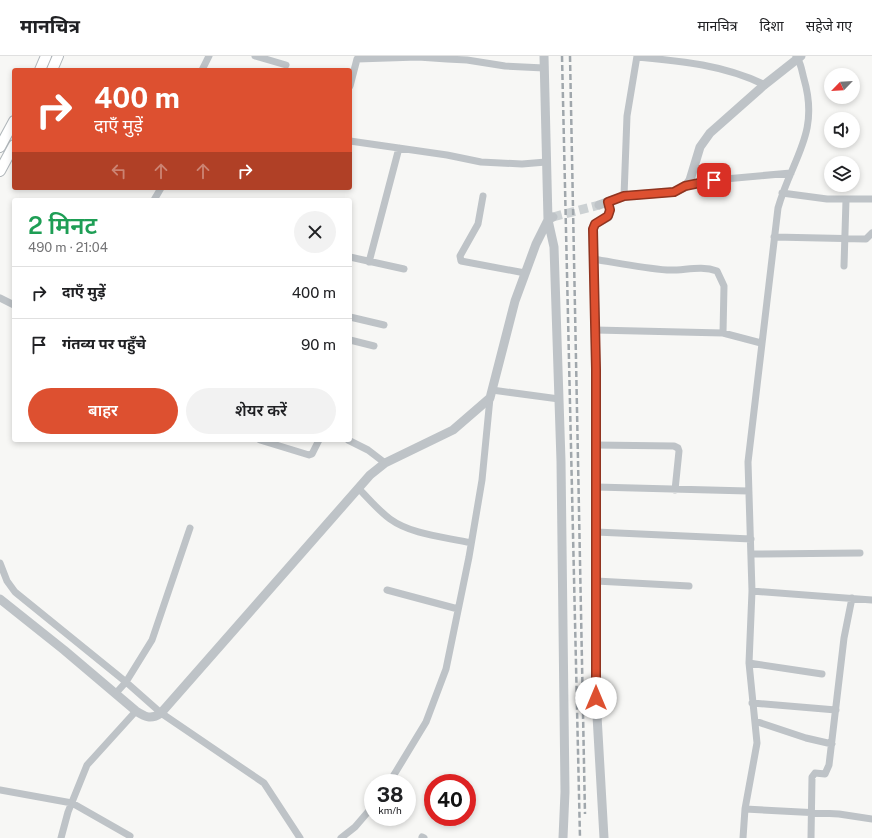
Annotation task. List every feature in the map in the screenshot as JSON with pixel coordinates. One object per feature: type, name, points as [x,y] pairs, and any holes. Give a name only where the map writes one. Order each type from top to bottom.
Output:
[{"type":"main road","points":[[41,68],[46,56]]},
{"type":"main road","points":[[53,68],[58,56]]},
{"type":"main road","points":[[0,146],[12,125]]},
{"type":"main road","points":[[0,171],[12,149]]},
{"type":"street","points":[[203,68],[209,56]]},
{"type":"street","points":[[255,56],[286,65]]},
{"type":"street","points":[[544,56],[546,162],[554,247],[559,399],[564,754],[563,838]]},
{"type":"street","points":[[624,196],[627,116],[637,56],[711,66],[747,76],[765,84]]},
{"type":"street","points":[[352,78],[357,57],[467,60],[506,66],[544,68]]},
{"type":"street","points":[[685,186],[704,140],[765,84],[798,57],[807,89],[810,112],[809,123],[801,152],[782,193],[774,237],[748,462],[752,591],[748,663],[757,743],[756,756],[745,809],[743,838]]},
{"type":"street","points":[[352,142],[399,148],[481,162],[522,164],[546,162]]},
{"type":"street","points":[[368,262],[399,148]]},
{"type":"street","points":[[604,838],[596,698],[596,445],[593,229],[595,224],[608,216],[610,210],[604,203],[624,196],[674,192],[685,186],[742,177],[791,173]]},
{"type":"street","points":[[782,193],[846,200],[872,199]]},
{"type":"street","points":[[483,196],[478,224],[460,256],[461,260],[525,273]]},
{"type":"street","points":[[844,266],[846,200]]},
{"type":"street","points":[[395,774],[420,734],[436,698],[446,669],[482,480],[491,394],[515,301],[536,244],[551,219]]},
{"type":"street","points":[[774,237],[866,239],[872,233]]},
{"type":"street","points":[[352,258],[404,269]]},
{"type":"street","points":[[593,259],[669,270],[697,268],[716,271],[724,286],[723,333]]},
{"type":"street","points":[[0,298],[12,304]]},
{"type":"street","points":[[352,317],[384,325]]},
{"type":"street","points":[[595,330],[723,333],[761,343]]},
{"type":"street","points":[[352,340],[374,346]]},
{"type":"street","points":[[0,599],[136,711],[149,718],[155,717],[161,713],[359,489],[370,474],[385,463],[453,430],[491,394],[559,399]]},
{"type":"street","points":[[267,442],[309,455],[312,454],[318,442]]},
{"type":"street","points":[[352,442],[368,450],[385,463]]},
{"type":"street","points":[[596,445],[674,446],[678,448],[675,490]]},
{"type":"street","points":[[596,487],[748,492]]},
{"type":"street","points":[[359,489],[390,519],[398,524],[432,535],[471,543]]},
{"type":"street","points":[[116,693],[126,682],[152,640],[190,528]]},
{"type":"street","points":[[596,532],[751,539]]},
{"type":"street","points":[[751,554],[860,553]]},
{"type":"street","points":[[0,563],[3,581],[15,592],[126,682],[161,713],[264,783],[300,838]]},
{"type":"street","points":[[596,581],[689,586]]},
{"type":"street","points":[[387,590],[458,609]]},
{"type":"street","points":[[752,591],[872,600]]},
{"type":"street","points":[[811,838],[813,775],[816,773],[826,773],[829,765],[844,638],[852,598]]},
{"type":"street","points":[[748,663],[822,674]]},
{"type":"street","points":[[752,703],[836,710]]},
{"type":"street","points":[[61,838],[72,802],[87,765],[136,711]]},
{"type":"street","points":[[755,721],[806,738],[832,744]]},
{"type":"street","points":[[0,790],[72,802],[130,836]]},
{"type":"street","points":[[745,809],[839,814],[872,819]]},
{"type":"street","points":[[341,838],[355,827],[364,816]]},
{"type":"tunnel","points":[[553,217],[599,205]]},
{"type":"railway","points":[[562,56],[580,838]]},
{"type":"railway","points":[[570,56],[585,814]]},
{"type":"route","points":[[596,698],[596,369],[593,229],[595,224],[606,219],[608,216],[610,210],[608,202],[624,196],[653,195],[674,192],[685,186],[714,180]]}]
